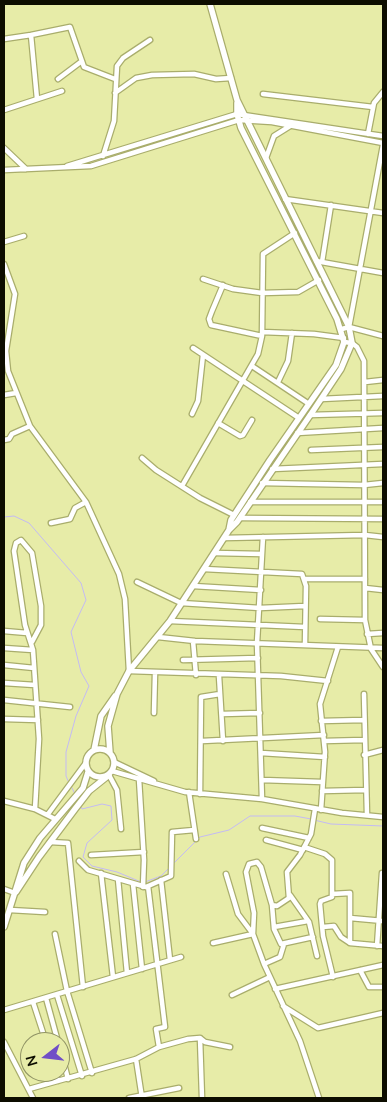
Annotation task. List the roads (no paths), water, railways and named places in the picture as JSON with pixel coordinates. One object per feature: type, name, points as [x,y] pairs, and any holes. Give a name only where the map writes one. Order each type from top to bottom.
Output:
[{"type":"street","points":[[48,814],[63,798],[94,750],[100,716],[117,694],[130,672],[182,603],[299,418],[336,365],[344,340],[342,329],[295,233],[242,117],[210,4]]},
{"type":"street","points":[[4,39],[70,28],[84,67],[115,79]]},
{"type":"street","points":[[31,36],[36,99]]},
{"type":"street","points":[[100,163],[114,121],[115,79],[119,62],[150,40]]},
{"type":"street","points":[[58,79],[82,60]]},
{"type":"street","points":[[115,93],[136,78],[152,75],[194,74],[216,79],[231,78]]},
{"type":"street","points":[[4,110],[62,91]]},
{"type":"street","points":[[368,134],[373,107],[383,92]]},
{"type":"street","points":[[263,94],[373,107]]},
{"type":"street","points":[[242,117],[319,262],[349,328],[352,343],[363,356],[365,382],[365,620],[371,649],[383,665]]},
{"type":"street","points":[[64,167],[242,117],[383,136]]},
{"type":"street","points":[[4,170],[76,168],[100,163],[242,117],[383,144],[349,328]]},
{"type":"street","points":[[265,160],[274,136],[291,126]]},
{"type":"street","points":[[4,148],[26,169]]},
{"type":"street","points":[[285,200],[383,213]]},
{"type":"street","points":[[319,262],[331,205]]},
{"type":"street","points":[[182,486],[258,354],[262,334],[263,254],[295,233]]},
{"type":"street","points":[[4,242],[24,236]]},
{"type":"street","points":[[319,262],[383,273]]},
{"type":"street","points":[[4,264],[15,294],[5,351],[8,371],[30,426],[86,502],[119,574],[123,588],[130,672]]},
{"type":"street","points":[[204,279],[243,291],[262,293],[298,292],[319,280]]},
{"type":"street","points":[[223,285],[209,319],[211,325],[262,334],[292,333],[344,340],[352,343]]},
{"type":"street","points":[[342,329],[349,328],[383,336]]},
{"type":"street","points":[[278,382],[288,361],[292,333]]},
{"type":"street","points":[[237,516],[250,502],[341,369],[352,343]]},
{"type":"street","points":[[193,348],[299,418]]},
{"type":"street","points":[[192,414],[198,402],[204,354]]},
{"type":"street","points":[[252,366],[309,404]]},
{"type":"street","points":[[365,382],[383,380]]},
{"type":"street","points":[[4,395],[16,393]]},
{"type":"street","points":[[320,399],[383,396]]},
{"type":"street","points":[[310,415],[383,413]]},
{"type":"street","points":[[218,423],[240,436],[243,435],[252,420]]},
{"type":"street","points":[[4,440],[30,426]]},
{"type":"street","points":[[297,433],[383,428]]},
{"type":"street","points":[[311,450],[383,448]]},
{"type":"street","points":[[142,458],[156,470],[182,486],[237,516],[383,520]]},
{"type":"street","points":[[271,469],[383,464]]},
{"type":"street","points":[[262,483],[364,485],[383,483]]},
{"type":"street","points":[[51,523],[70,518],[74,509],[86,502]]},
{"type":"street","points":[[250,502],[383,502]]},
{"type":"street","points":[[224,538],[365,535],[383,537]]},
{"type":"street","points":[[262,799],[257,643],[263,536]]},
{"type":"street","points":[[32,642],[41,625],[41,606],[32,553],[21,540],[16,543],[14,551],[28,633],[32,642],[38,720],[39,763],[35,809]]},
{"type":"street","points":[[214,553],[262,554]]},
{"type":"street","points":[[204,569],[301,573],[305,579],[305,645]]},
{"type":"street","points":[[305,579],[365,578]]},
{"type":"street","points":[[137,582],[182,603],[260,608],[306,606]]},
{"type":"street","points":[[193,586],[261,590]]},
{"type":"street","points":[[365,588],[383,590]]},
{"type":"street","points":[[320,619],[365,620]]},
{"type":"street","points":[[170,621],[305,627]]},
{"type":"street","points":[[4,631],[28,633]]},
{"type":"street","points":[[367,634],[383,633]]},
{"type":"street","points":[[158,637],[193,641],[383,648]]},
{"type":"street","points":[[193,641],[196,675]]},
{"type":"street","points":[[322,810],[322,782],[325,757],[320,704],[338,647]]},
{"type":"street","points":[[4,648],[33,650]]},
{"type":"street","points":[[183,660],[258,658]]},
{"type":"street","points":[[4,665],[34,668]]},
{"type":"street","points":[[130,672],[291,677],[328,681]]},
{"type":"street","points":[[154,714],[155,673]]},
{"type":"street","points":[[220,676],[224,740]]},
{"type":"street","points":[[4,683],[35,685]]},
{"type":"street","points":[[117,694],[108,726],[110,753],[114,762],[111,773],[117,790],[121,829]]},
{"type":"street","points":[[200,794],[201,696],[220,694]]},
{"type":"street","points":[[364,694],[367,816]]},
{"type":"street","points":[[4,700],[70,706]]},
{"type":"street","points":[[222,714],[260,713]]},
{"type":"street","points":[[4,719],[38,720]]},
{"type":"street","points":[[321,721],[364,720]]},
{"type":"street","points":[[202,742],[260,737],[324,735]]},
{"type":"street","points":[[324,741],[364,740]]},
{"type":"street","points":[[94,750],[110,753]]},
{"type":"street","points":[[364,755],[383,750]]},
{"type":"street","points":[[261,753],[325,757]]},
{"type":"street","points":[[114,762],[165,787]]},
{"type":"street","points":[[4,927],[24,863],[55,819],[83,788],[88,772],[85,764]]},
{"type":"street","points":[[88,772],[102,777],[111,773],[200,794],[262,799],[315,809],[383,817]]},
{"type":"street","points":[[15,893],[50,842],[89,791],[111,773]]},
{"type":"street","points":[[138,779],[146,886],[165,1027],[156,1029],[159,1047]]},
{"type":"street","points":[[262,780],[322,782]]},
{"type":"street","points":[[322,791],[366,790]]},
{"type":"street","points":[[190,792],[196,839]]},
{"type":"street","points":[[4,802],[35,809],[55,819]]},
{"type":"street","points":[[315,809],[310,836],[286,872],[290,895],[308,920],[317,956]]},
{"type":"street","points":[[262,828],[310,836]]},
{"type":"street","points":[[79,861],[88,870],[133,884],[146,886],[171,876],[172,832],[194,830]]},
{"type":"street","points":[[266,840],[325,854],[332,860],[332,894],[330,898],[320,902],[323,936],[333,977]]},
{"type":"street","points":[[50,842],[68,843],[83,986]]},
{"type":"street","points":[[92,855],[144,852]]},
{"type":"street","points":[[253,934],[254,913],[246,872],[249,864],[257,862],[261,867],[272,905],[277,938],[284,944]]},
{"type":"street","points":[[101,873],[113,977]]},
{"type":"street","points":[[377,946],[377,922],[382,873]]},
{"type":"street","points":[[226,874],[238,914],[253,934],[270,978],[306,1057],[319,1098]]},
{"type":"street","points":[[118,879],[127,973]]},
{"type":"street","points":[[161,880],[170,960]]},
{"type":"street","points":[[133,884],[142,969]]},
{"type":"street","points":[[4,889],[15,893]]},
{"type":"street","points":[[332,894],[350,894],[350,943]]},
{"type":"street","points":[[272,905],[278,906],[290,895]]},
{"type":"street","points":[[10,910],[45,912]]},
{"type":"street","points":[[350,918],[377,922],[383,921]]},
{"type":"street","points":[[274,927],[308,920]]},
{"type":"street","points":[[323,927],[334,926],[341,937],[350,943],[383,946]]},
{"type":"street","points":[[55,934],[67,991],[92,1073]]},
{"type":"street","points":[[213,943],[253,934]]},
{"type":"street","points":[[284,944],[313,937]]},
{"type":"street","points":[[264,964],[280,957],[284,944]]},
{"type":"street","points":[[4,1010],[181,957]]},
{"type":"street","points":[[275,988],[383,965]]},
{"type":"street","points":[[360,970],[369,987],[383,987]]},
{"type":"street","points":[[232,995],[270,978]]},
{"type":"street","points":[[57,994],[82,1076]]},
{"type":"street","points":[[46,998],[55,1032]]},
{"type":"street","points":[[33,1002],[43,1032]]},
{"type":"street","points":[[283,1006],[318,1028],[383,1013]]},
{"type":"street","points":[[70,1079],[136,1059],[159,1047],[188,1038],[200,1038],[205,1042],[230,1047]]},
{"type":"street","points":[[200,1038],[202,1098]]},
{"type":"street","points":[[4,1042],[33,1098]]},
{"type":"street","points":[[136,1059],[142,1098]]},
{"type":"street","points":[[29,1089],[58,1082]]},
{"type":"street","points":[[129,1098],[142,1098],[179,1088]]},
{"type":"waterway","points":[[4,517],[14,516],[29,523],[81,583],[86,600],[71,632],[81,672],[89,686],[76,716],[66,752],[66,776],[69,783]]},
{"type":"waterway","points":[[71,786],[75,794]]},
{"type":"waterway","points":[[81,806],[82,809],[102,804],[111,806],[112,820],[87,843],[83,857],[92,866],[117,872],[141,882]]},
{"type":"waterway","points":[[173,864],[200,837],[229,830],[250,816],[295,816],[311,819]]},
{"type":"waterway","points":[[314,820],[331,824],[383,826]]},
{"type":"waterway","points":[[145,882],[161,876],[169,868]]}]
